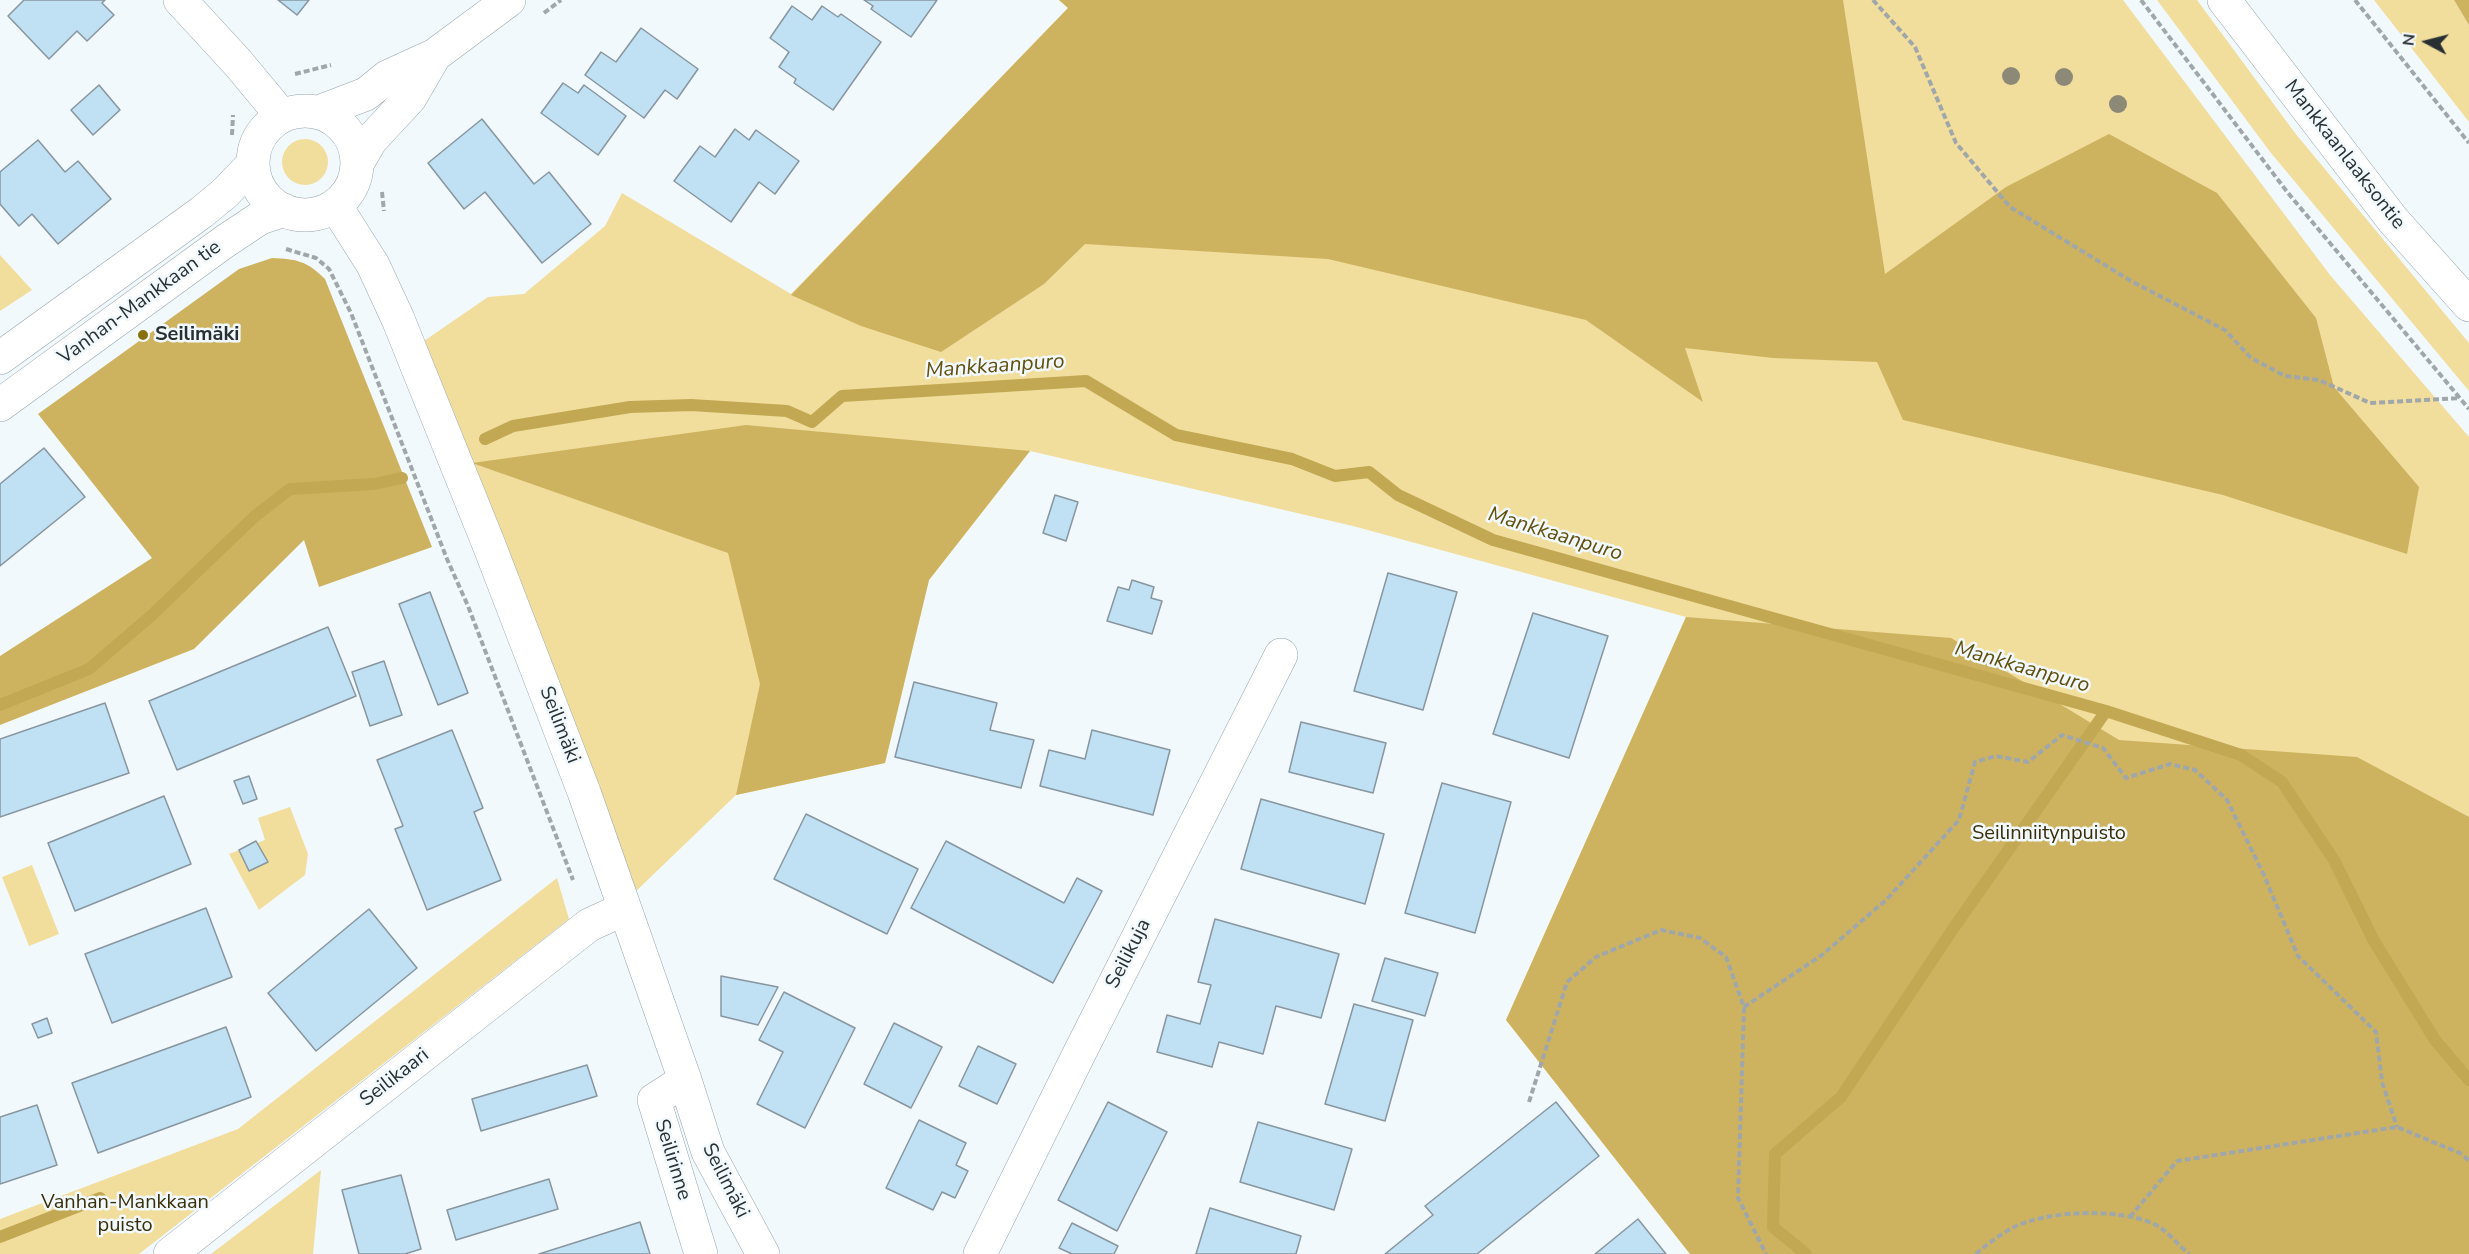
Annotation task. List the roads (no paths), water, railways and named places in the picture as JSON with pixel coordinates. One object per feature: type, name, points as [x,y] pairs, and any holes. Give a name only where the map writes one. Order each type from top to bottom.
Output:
[{"type":"street","points":[[180,0],[238,63],[282,116]]},
{"type":"street","points":[[319,112],[340,125],[353,146],[357,164],[355,179],[345,197],[327,210],[307,215],[292,214],[274,206],[261,192],[252,165],[256,142],[267,127],[282,116],[303,111],[319,112],[366,94],[387,77],[435,55],[509,0]]},
{"type":"street","name":"Mankkaanlaaksontie","points":[[2224,0],[2393,220],[2469,305]]},
{"type":"street","points":[[357,164],[371,140],[410,98],[435,55]]},
{"type":"street","name":"Vanhan-Mankkaan tie","points":[[0,358],[202,212],[225,193],[252,165]]},
{"type":"street","name":"Seilimäki","points":[[334,205],[373,265],[398,319],[489,545],[580,781],[708,1152],[763,1254]]},
{"type":"street","name":"Vanhan-Mankkaan tie","points":[[0,405],[224,242],[260,219],[284,210]]},
{"type":"street","name":"Seilikuja","points":[[980,1254],[1281,655]]},
{"type":"street","name":"Seilikaari","points":[[170,1254],[590,925],[624,909]]},
{"type":"street","name":"Seilirinne","points":[[685,1080],[654,1100],[701,1254]]},
{"type":"waterway","name":"Mankkaanpuro","points":[[485,439],[513,426],[630,407],[691,405],[787,411],[812,422],[842,396],[1086,381],[1176,435],[1292,459],[1335,476],[1369,472],[1398,495],[1493,540],[2106,711],[2241,755],[2282,782],[2334,860],[2374,941],[2435,1040],[2469,1080]]},
{"type":"waterway","points":[[0,705],[89,669],[152,615],[254,517],[290,489],[374,484],[402,478]]},
{"type":"waterway","points":[[1806,1254],[1773,1227],[1775,1154],[1841,1097],[1955,926],[2106,711]]},
{"type":"waterway","points":[[0,1237],[100,1198]]},
{"type":"place","name":"Seilimäki","points":[[143,335]]},
{"type":"park label","name":"Seilinniitynpuisto","points":[[2049,834]]},
{"type":"park label","name":"Vanhan-Mankkaan puisto","points":[[125,1214]]}]
